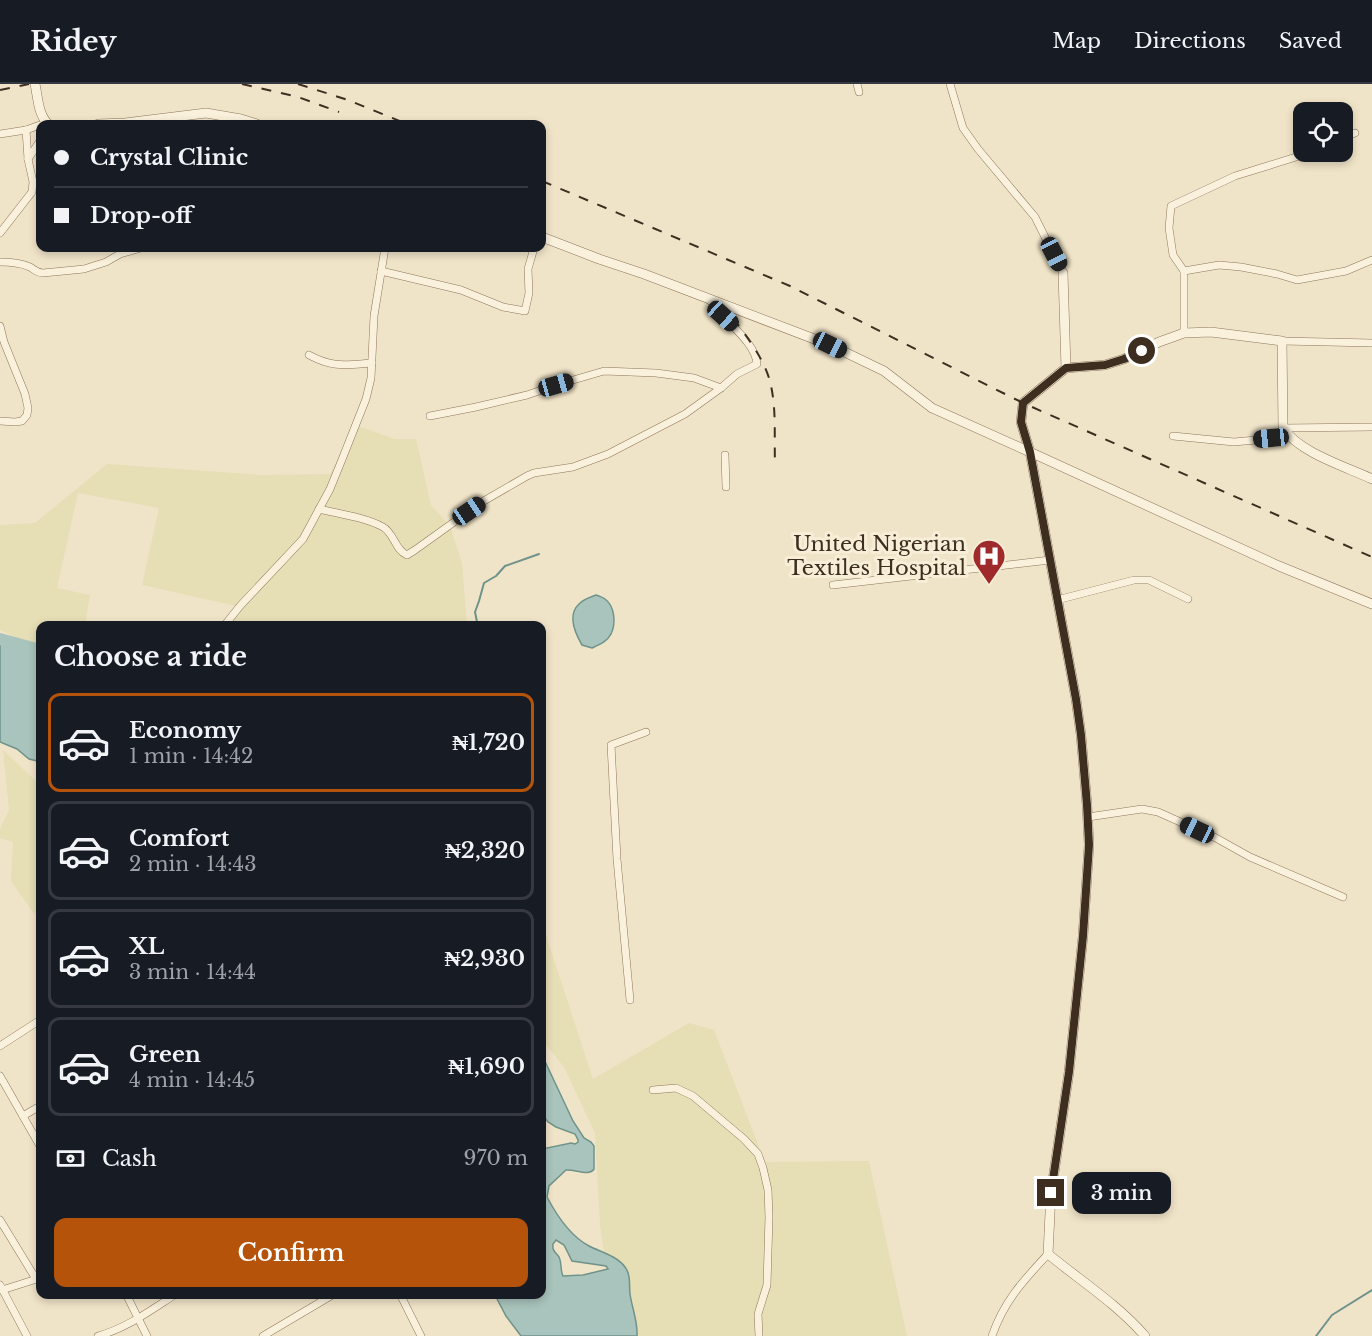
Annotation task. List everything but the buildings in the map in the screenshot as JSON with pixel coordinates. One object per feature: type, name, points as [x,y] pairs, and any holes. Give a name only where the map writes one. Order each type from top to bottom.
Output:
[{"type":"street","points":[[35,84],[41,120]]},
{"type":"street","points":[[856,84],[859,92]]},
{"type":"street","points":[[950,84],[963,128],[1035,217],[1064,273],[1066,368]]},
{"type":"street","points":[[149,120],[206,113],[244,120]]},
{"type":"street","points":[[0,134],[36,127]]},
{"type":"street","points":[[0,233],[32,192],[33,182],[28,159],[26,130]]},
{"type":"street","points":[[28,159],[36,147]]},
{"type":"street","points":[[1184,333],[1184,272],[1173,255],[1168,228],[1171,206],[1235,176],[1293,158]]},
{"type":"street","points":[[546,238],[830,345],[884,371],[932,408],[1279,566],[1372,604]]},
{"type":"street","points":[[0,262],[30,267],[37,273],[43,273],[84,269],[106,262],[119,252]]},
{"type":"street","points":[[228,621],[303,539],[338,471],[366,399],[371,378],[374,316],[384,252]]},
{"type":"street","points":[[381,272],[461,290],[503,307],[525,311],[530,293],[528,269],[533,252]]},
{"type":"street","points":[[1184,272],[1219,265],[1241,267],[1297,280],[1346,271],[1372,260]]},
{"type":"street","points":[[320,509],[384,527],[389,531],[401,552],[407,555],[482,502],[534,473],[573,467],[608,454],[685,414],[737,374],[757,364],[751,348],[710,300]]},
{"type":"street","points":[[0,326],[28,408],[27,415],[22,421],[15,423],[0,421]]},
{"type":"street","points":[[992,1336],[999,1316],[1020,1284],[1048,1254],[1051,1193],[1069,1072],[1083,936],[1089,845],[1077,708],[1030,452],[1021,422],[1023,403],[1066,368],[1105,365],[1184,333],[1211,332],[1282,341],[1372,343]]},
{"type":"street","points":[[1282,341],[1283,428],[1289,437],[1305,449],[1372,479]]},
{"type":"street","points":[[309,355],[323,363],[342,365],[372,363]]},
{"type":"street","points":[[430,416],[527,395],[604,371],[694,378],[721,388]]},
{"type":"street","points":[[1283,428],[1372,427]]},
{"type":"street","points":[[1173,436],[1234,442],[1289,437]]},
{"type":"street","points":[[725,455],[726,487]]},
{"type":"street","points":[[833,585],[1050,560]]},
{"type":"street","points":[[1057,600],[1134,580],[1149,580],[1188,599]]},
{"type":"street","points":[[630,1000],[617,859],[611,745],[646,732]]},
{"type":"street","points":[[1088,817],[1142,809],[1158,812],[1216,838],[1250,857],[1343,897]]},
{"type":"street","points":[[0,1046],[36,1023]]},
{"type":"street","points":[[0,1076],[36,1139]]},
{"type":"street","points":[[653,1090],[676,1088],[693,1096],[744,1139],[758,1154],[768,1190],[769,1217],[767,1285],[758,1314],[759,1336]]},
{"type":"street","points":[[23,1116],[36,1108]]},
{"type":"street","points":[[0,1220],[36,1276]]},
{"type":"street","points":[[1048,1254],[1114,1304],[1145,1336]]},
{"type":"street","points":[[27,1336],[1,1288],[36,1279]]},
{"type":"street","points":[[128,1299],[147,1336]]},
{"type":"street","points":[[98,1336],[123,1327],[168,1299]]},
{"type":"street","points":[[263,1336],[326,1299]]},
{"type":"street","points":[[402,1299],[421,1336]]},
{"type":"shaded area","points":[[355,425],[395,439],[416,439],[431,505],[450,526],[462,563],[467,621],[224,621],[236,606],[142,585],[159,508],[78,493],[57,588],[90,595],[86,621],[36,621],[36,646],[0,630],[0,525],[35,523],[107,464],[262,475],[330,474]]},
{"type":"shaded area","points":[[3,750],[36,781],[35,915],[11,881],[13,842],[0,838],[0,829],[9,810]]},
{"type":"shaded area","points":[[546,935],[593,1079],[689,1023],[714,1030],[765,1162],[869,1161],[907,1336],[623,1336],[609,1285],[600,1225],[595,1133],[564,1067],[546,1045]]},
{"type":"water","points":[[596,595],[605,599],[611,606],[614,625],[607,639],[592,648],[582,645],[575,630],[573,613],[581,602]]},
{"type":"water","points":[[0,642],[36,650],[36,761],[0,742]]},
{"type":"water","points":[[546,1064],[573,1121],[584,1138],[594,1146],[594,1169],[585,1173],[566,1170],[549,1186],[547,1197],[560,1218],[576,1237],[613,1257],[627,1270],[637,1336],[521,1336],[497,1299],[546,1299],[546,1148],[578,1142],[575,1134],[546,1119]],"holes":[[[556,1240],[564,1245],[572,1261],[606,1266],[608,1269],[583,1275],[563,1276],[560,1259],[553,1250]]]},
{"type":"waterway","points":[[477,621],[475,612],[484,583],[496,576],[505,566],[539,554]]},
{"type":"waterway","points":[[0,639],[36,649]]},
{"type":"waterway","points":[[1316,1336],[1332,1315],[1372,1290]]},
{"type":"railway","points":[[0,90],[29,84]]},
{"type":"railway","points":[[242,84],[298,97],[339,112]]},
{"type":"railway","points":[[298,84],[348,100],[397,120]]},
{"type":"railway","points":[[546,183],[790,286],[1023,403],[1372,557]]},
{"type":"railway","points":[[733,318],[758,354],[772,388],[775,462]]},
{"type":"place","name":"United Nigerian Textiles Hospital","points":[[989,585]]},
{"type":"route","points":[[1051,1193],[1069,1072],[1083,936],[1089,845],[1076,699],[1030,452],[1021,422],[1023,403],[1066,368],[1105,365],[1142,351]]}]
